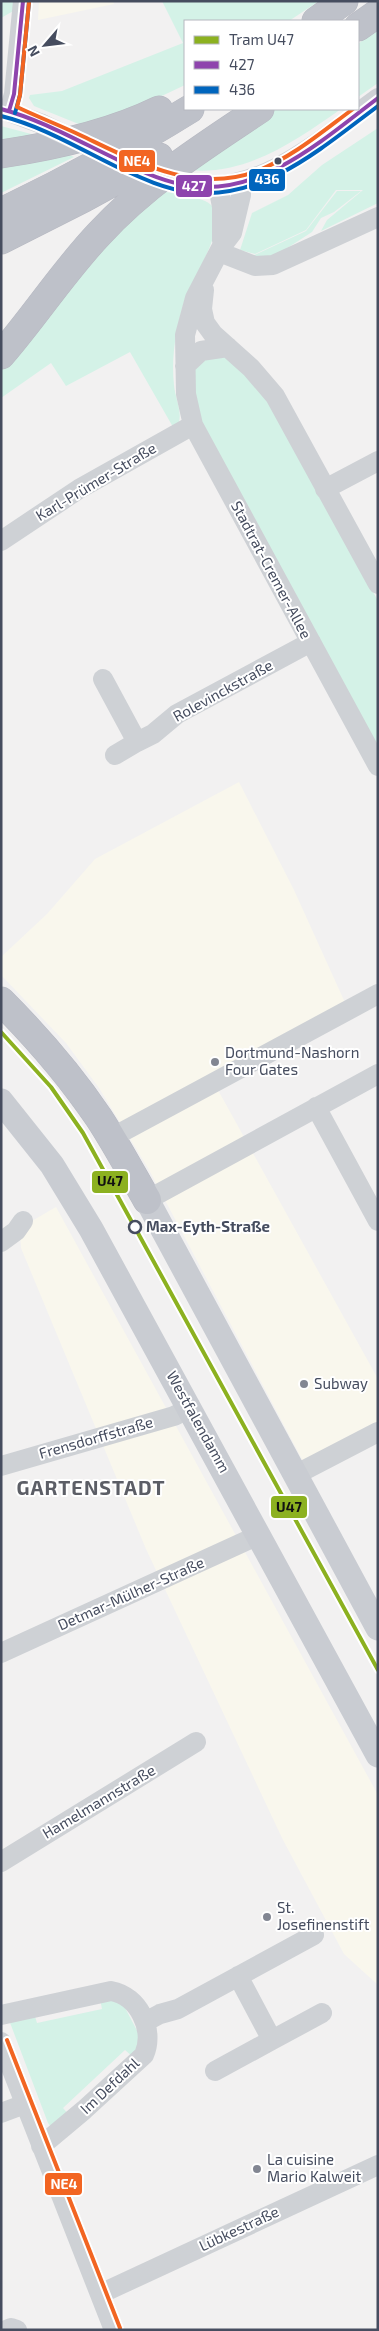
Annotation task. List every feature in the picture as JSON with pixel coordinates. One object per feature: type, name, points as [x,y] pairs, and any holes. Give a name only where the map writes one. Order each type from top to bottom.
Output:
[{"type":"highway","points":[[317,20],[344,1]]},
{"type":"highway","points":[[359,27],[378,13]]},
{"type":"highway","points":[[1,154],[82,138],[123,126],[184,97]]},
{"type":"highway","points":[[1,212],[70,178],[188,110]]},
{"type":"highway","points":[[1,240],[84,198],[181,144],[235,110]]},
{"type":"highway","points":[[1,355],[76,260],[124,209],[179,163],[258,110]]},
{"type":"highway","points":[[1,1001],[45,1047],[86,1100],[112,1138],[147,1200]]},
{"type":"main road","name":"Westfalendamm","points":[[1,1101],[36,1143],[70,1193],[190,1408],[378,1755]]},
{"type":"main road","points":[[147,1200],[232,1354],[378,1628]]},
{"type":"street","points":[[23,1],[15,85],[5,110],[42,124],[142,172],[204,187],[257,178],[280,166],[378,98]]},
{"type":"street","name":"Stadtrat-Cremer-Allee","points":[[241,182],[241,195],[232,233],[220,249],[191,310],[185,335],[186,394],[193,426],[378,766]]},
{"type":"street","name":"Stadtrat-Cremer-Allee","points":[[218,186],[222,207],[220,249]]},
{"type":"street","points":[[220,249],[255,266],[273,265],[378,217]]},
{"type":"street","name":"Stadtrat-Cremer-Allee","points":[[204,283],[202,309],[206,323],[213,334],[251,368],[275,396],[378,584]]},
{"type":"street","points":[[185,366],[201,351],[228,346]]},
{"type":"street","name":"Karl-Prümer-Straße","points":[[1,541],[79,489],[193,426]]},
{"type":"street","points":[[325,489],[378,461]]},
{"type":"street","name":"Rolevinckstraße","points":[[115,755],[153,734],[177,714],[310,642]]},
{"type":"street","points":[[103,678],[137,742]]},
{"type":"street","points":[[112,1138],[378,994]]},
{"type":"street","points":[[147,1200],[378,1074]]},
{"type":"street","points":[[316,1107],[378,1221]]},
{"type":"street","points":[[1,1242],[16,1231],[23,1221]]},
{"type":"street","name":"Frensdorffstraße","points":[[1,1466],[174,1416],[190,1408]]},
{"type":"street","points":[[295,1475],[378,1432]]},
{"type":"street","name":"Detmar-Mülher-Straße","points":[[1,1653],[167,1579],[259,1535]]},
{"type":"street","name":"Hamelmannstraße","points":[[1,1862],[196,1742]]},
{"type":"street","points":[[145,2022],[160,2014],[178,2009],[314,1936]]},
{"type":"street","points":[[238,1976],[272,2040]]},
{"type":"street","name":"Im Defdahl","points":[[1,2015],[111,1991],[121,1993],[130,1999],[145,2022],[148,2045],[144,2055],[41,2146]]},
{"type":"street","points":[[215,2071],[322,2014]]},
{"type":"street","points":[[1,2042],[114,2330]]},
{"type":"street","points":[[1,2113],[25,2104]]},
{"type":"street","name":"Lübkestraße","points":[[100,2294],[378,2165]]},
{"type":"street","points":[[6,2330],[11,2328],[16,2330]]},
{"type":"shaded area","points":[[39,1],[113,1],[114,4],[38,20]]},
{"type":"shaded area","points":[[239,782],[294,890],[347,1007],[213,1081],[378,1379],[378,1429],[305,1465],[148,1168],[99,1088],[66,1043],[1,975],[1,957],[47,914],[95,859]]},
{"type":"shaded area","points":[[56,1207],[378,1795],[378,1985],[344,1954],[283,1840],[146,1549],[21,1248],[20,1233],[25,1225]]},
{"type":"green space","points":[[1,1],[18,1],[15,10],[1,18]]},
{"type":"green space","points":[[162,1],[319,1],[290,20],[184,20],[184,85],[130,111],[86,127],[34,106],[29,98],[30,95],[62,91],[183,43]]},
{"type":"green space","points":[[378,28],[378,83],[359,96],[359,43]]},
{"type":"green space","points":[[268,110],[340,110],[286,145],[246,163],[203,171],[181,169]]},
{"type":"green space","points":[[1,126],[35,135],[1,145]]},
{"type":"green space","points":[[378,128],[378,203],[321,231],[327,220],[363,190],[336,190],[306,230],[255,254],[240,250],[252,213],[288,195],[322,165]]},
{"type":"green space","points":[[63,152],[74,157],[1,193],[1,165]]},
{"type":"green space","points":[[154,190],[202,200],[212,206],[216,216],[212,241],[184,302],[177,333],[173,375],[180,413],[179,422],[173,427],[130,352],[66,386],[51,363],[1,398],[1,366]]},
{"type":"green space","points":[[337,191],[361,191],[334,212],[321,218],[312,232],[272,258],[250,257],[306,231]]},
{"type":"green space","points":[[210,354],[232,358],[266,397],[378,601],[378,754],[205,438],[191,376],[198,361]]},
{"type":"green space","points":[[100,1999],[122,2002],[143,2042],[133,2057],[125,2050],[63,2108],[70,2116],[51,2127],[9,2020],[34,2013],[37,2023],[102,2009]]},
{"type":"tram line","name":"U47","points":[[1,1032],[51,1087],[83,1133],[378,1670]]},
{"type":"transit line","name":"427","points":[[9,111],[14,94],[23,1]]},
{"type":"transit line","name":"436","points":[[15,113],[20,95],[29,2]]},
{"type":"transit line","name":"NE4","points":[[29,2],[20,95],[17,107],[122,155],[166,172],[188,177],[211,179],[234,177],[257,171],[295,151],[352,110]]},
{"type":"transit line","name":"427","points":[[1,109],[45,125],[152,176],[190,186],[217,187],[242,182],[267,173],[291,161],[378,98]]},
{"type":"transit line","name":"436","points":[[1,116],[45,131],[152,182],[190,192],[217,193],[267,180],[291,168],[336,138],[378,106]]},
{"type":"transit line","name":"NE4","points":[[7,2040],[120,2328]]},
{"type":"place","name":"Dortmund-Nashorn Four Gates","points":[[215,1062]]},
{"type":"place","name":"Max-Eyth-Straße","points":[[135,1227]]},
{"type":"place","name":"Subway","points":[[304,1384]]},
{"type":"place","name":"St. Josefinenstift","points":[[267,1917]]},
{"type":"place","name":"La cuisine Mario Kalweit","points":[[257,2169]]},
{"type":"district","name":"GARTENSTADT","points":[[91,1488]]}]
